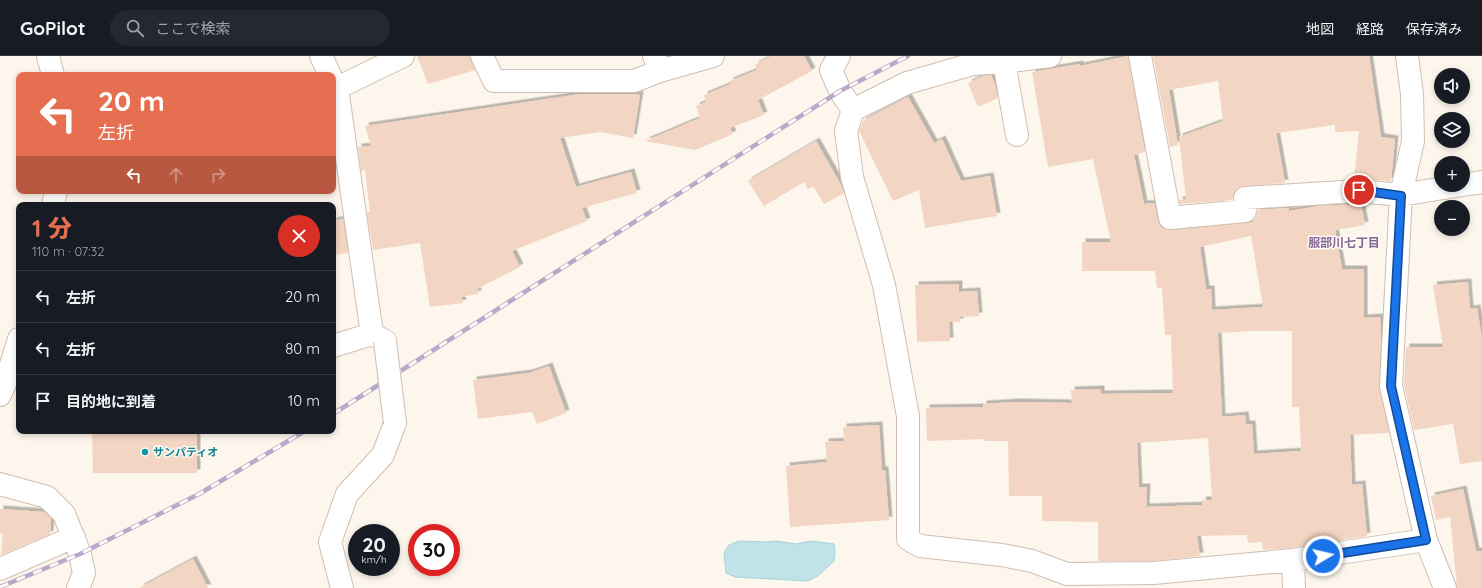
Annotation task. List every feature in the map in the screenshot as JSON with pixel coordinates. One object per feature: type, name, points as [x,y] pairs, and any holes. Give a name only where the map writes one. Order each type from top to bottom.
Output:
[{"type":"street","points":[[48,56],[52,72]]},
{"type":"street","points":[[321,56],[329,72]]},
{"type":"street","points":[[336,80],[403,56]]},
{"type":"street","points":[[482,56],[494,81],[634,81],[657,63],[713,56]]},
{"type":"street","points":[[1050,56],[1004,62],[973,64],[907,83],[853,110],[846,131],[852,177],[884,285],[908,416],[908,539],[920,546],[1002,555],[1032,561],[1067,574],[1154,573],[1293,560],[1426,540]]},
{"type":"street","points":[[1140,56],[1170,218],[1245,211],[1245,198],[1359,190],[1401,196],[1434,190]]},
{"type":"street","points":[[1407,56],[1412,94],[1413,141],[1401,196],[1391,386],[1426,540],[1445,588]]},
{"type":"street","points":[[832,60],[840,91],[853,110]]},
{"type":"street","points":[[1004,62],[1017,135]]},
{"type":"street","points":[[336,98],[378,338],[395,423],[383,455],[347,494],[330,542],[342,588]]},
{"type":"street","points":[[1470,184],[1482,182]]},
{"type":"street","points":[[336,345],[378,338]]},
{"type":"street","points":[[8,386],[16,352]]},
{"type":"street","points":[[0,484],[47,497],[64,514],[80,554],[84,572],[78,588]]},
{"type":"street","points":[[0,569],[74,537]]},
{"type":"street","points":[[1293,560],[1294,588]]},
{"type":"water","points":[[739,541],[776,541],[796,544],[811,541],[834,544],[834,561],[819,575],[808,581],[735,577],[726,573],[724,553],[729,545]]},
{"type":"building","points":[[417,56],[470,56],[475,70],[428,84]]},
{"type":"building","points":[[771,56],[804,56],[812,71],[758,100],[764,115],[730,128],[733,134],[695,150],[645,141],[700,118],[696,106],[706,102],[704,95],[731,84],[730,81],[757,70],[755,65]]},
{"type":"building","points":[[1128,56],[1145,152],[1134,155],[1144,204],[1154,203],[1160,226],[1165,229],[1171,230],[1252,222],[1256,217],[1258,210],[1289,208],[1289,211],[1319,206],[1361,204],[1365,225],[1335,230],[1342,269],[1364,269],[1364,318],[1380,317],[1381,336],[1379,386],[1389,433],[1350,435],[1352,485],[1362,484],[1367,536],[1291,548],[1263,550],[1262,542],[1248,543],[1247,535],[1197,536],[1200,556],[1153,561],[1098,561],[1098,522],[1042,521],[1042,496],[1009,496],[1008,441],[985,441],[985,439],[927,441],[926,408],[983,407],[983,404],[1016,402],[1072,403],[1071,390],[1101,389],[1101,394],[1173,393],[1171,335],[1165,335],[1162,288],[1157,288],[1155,271],[1082,271],[1082,242],[1111,242],[1093,159],[1048,167],[1032,72],[1080,64],[1080,66]],"holes":[[[1251,236],[1263,307],[1212,310],[1211,289],[1206,289],[1200,247]],[[1292,331],[1292,407],[1299,407],[1301,451],[1254,454],[1252,424],[1246,424],[1245,415],[1222,417],[1218,333]],[[1208,438],[1212,500],[1202,500],[1203,505],[1146,507],[1147,487],[1139,487],[1137,443]]]},
{"type":"building","points":[[1153,56],[1369,56],[1381,137],[1395,139],[1391,181],[1354,179],[1359,131],[1335,132],[1335,125],[1276,133],[1285,183],[1239,187],[1234,192],[1232,200],[1180,204],[1179,200],[1186,199],[1179,137],[1223,121],[1218,81],[1169,90],[1178,145],[1170,147]]},
{"type":"building","points":[[991,75],[998,98],[978,107],[968,83],[983,76]]},
{"type":"building","points":[[581,94],[640,95],[633,138],[600,132],[560,138],[576,187],[631,172],[637,193],[582,208],[587,221],[512,251],[520,267],[477,289],[478,294],[461,297],[463,303],[430,307],[420,243],[373,250],[367,212],[370,212],[365,170],[361,171],[358,147],[371,146],[365,126]]},
{"type":"building","points":[[908,97],[934,143],[942,139],[961,181],[990,176],[997,216],[925,228],[919,190],[893,201],[859,131],[863,121]]},
{"type":"building","points":[[816,141],[844,193],[824,204],[813,186],[808,189],[804,182],[764,206],[748,181]]},
{"type":"building","points":[[343,219],[348,253],[336,255],[336,220]]},
{"type":"building","points":[[1468,282],[1470,309],[1477,308],[1482,339],[1482,461],[1460,464],[1453,424],[1414,430],[1404,385],[1406,347],[1443,347],[1433,285]]},
{"type":"building","points":[[959,284],[959,292],[977,291],[979,316],[960,317],[960,322],[949,322],[950,341],[917,342],[915,285]]},
{"type":"building","points":[[549,366],[566,413],[537,424],[532,412],[478,419],[473,380],[529,373]]},
{"type":"building","points":[[879,425],[882,470],[885,470],[889,520],[790,527],[786,466],[827,462],[825,442],[844,441],[843,427]]},
{"type":"building","name":"サンパティオ","points":[[92,434],[197,434],[197,473],[93,473]]},
{"type":"building","points":[[1463,489],[1476,551],[1482,551],[1482,588],[1457,588],[1450,517],[1436,520],[1431,496]]},
{"type":"building","points":[[0,509],[44,512],[51,518],[50,534],[1,555],[3,533],[0,533]]},
{"type":"building","points":[[193,559],[208,588],[139,588]]},
{"type":"railway","points":[[336,412],[840,91],[908,56]]},
{"type":"railway","points":[[0,587],[80,554],[199,494],[300,434]]},
{"type":"place","name":"サンパティオ","points":[[145,452]]},
{"type":"district","name":"服部川七丁目","points":[[1344,242]]},
{"type":"route","points":[[1323,556],[1426,540],[1391,386],[1401,196],[1359,190]]}]
